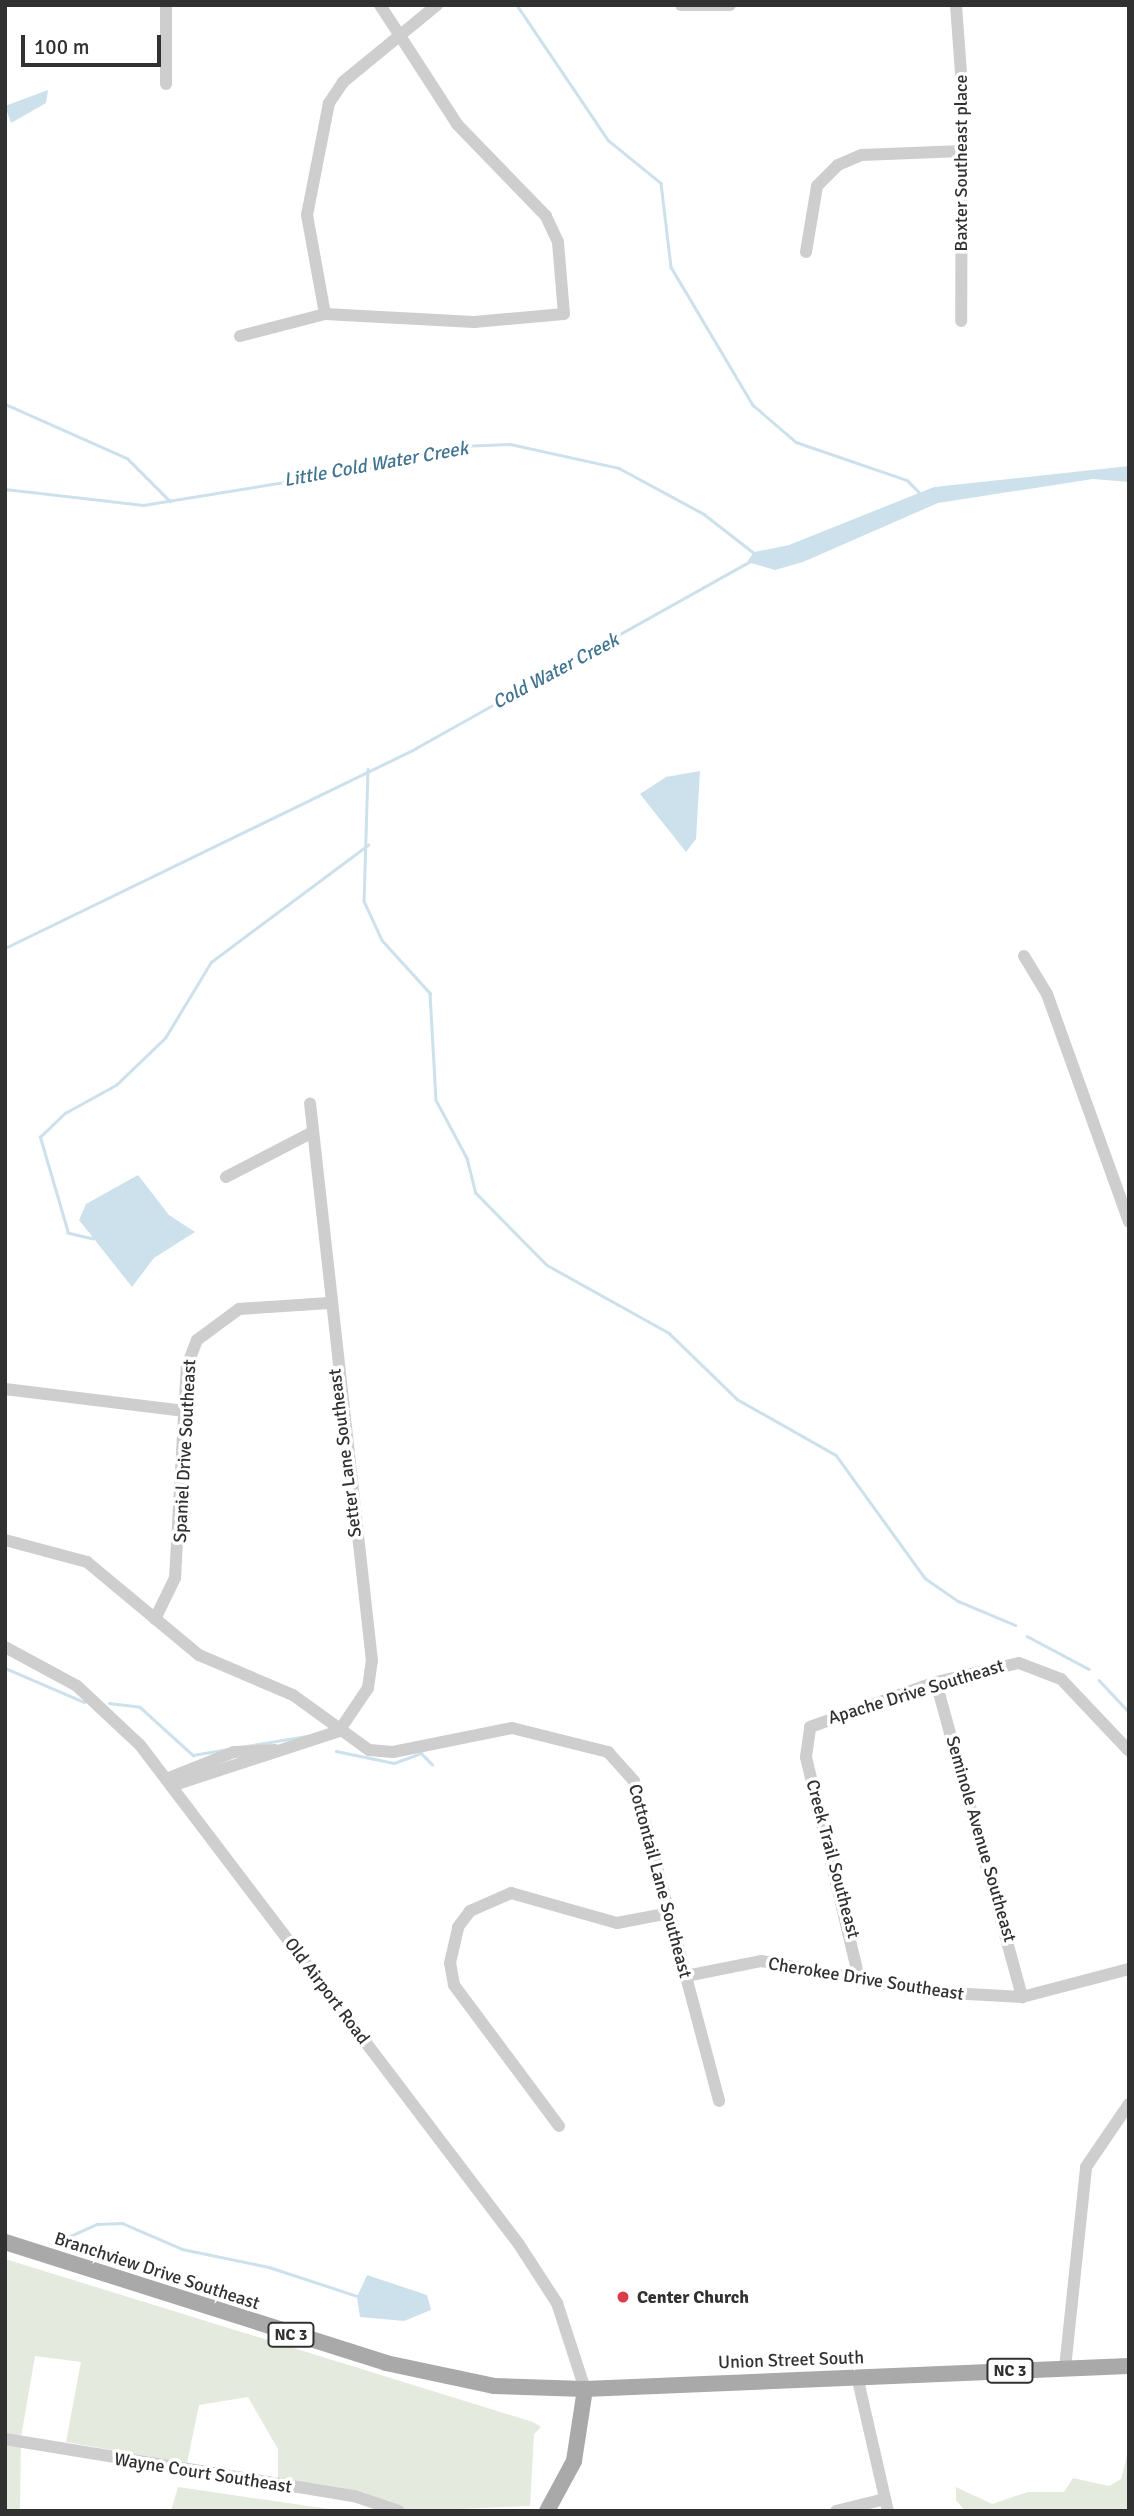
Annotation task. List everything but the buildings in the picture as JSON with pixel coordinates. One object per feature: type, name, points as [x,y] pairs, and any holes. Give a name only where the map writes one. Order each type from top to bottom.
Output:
[{"type":"main road","name":"Branchview Drive Southeast","points":[[5,2242],[418,2372],[494,2386],[585,2389]]},
{"type":"main road","name":"Union Street South","points":[[585,2389],[1129,2366]]},
{"type":"main road","points":[[547,2511],[574,2460],[585,2389]]},
{"type":"street","points":[[166,5],[166,84]]},
{"type":"street","points":[[240,336],[325,314],[474,321],[564,314],[554,229],[457,124],[403,33],[380,5]]},
{"type":"street","points":[[325,314],[308,243],[322,123],[344,82],[437,5]]},
{"type":"street","points":[[681,5],[730,5]]},
{"type":"street","name":"Baxter Southeast place","points":[[956,5],[961,151],[961,321]]},
{"type":"street","points":[[806,252],[817,186],[838,165],[862,155],[961,151]]},
{"type":"street","points":[[1024,956],[1047,994],[1129,1222]]},
{"type":"street","name":"Setter Lane Southeast","points":[[310,1103],[329,1303],[372,1661],[364,1699],[339,1731]]},
{"type":"street","points":[[226,1177],[311,1133]]},
{"type":"street","name":"Spaniel Drive Southeast","points":[[155,1619],[175,1578],[190,1352],[211,1324],[239,1309],[329,1303]]},
{"type":"street","points":[[5,1390],[185,1411]]},
{"type":"street","name":"Cottontail Lane Southeast","points":[[5,1540],[87,1562],[216,1666],[293,1695],[339,1731],[380,1752],[512,1728],[608,1752],[634,1781],[719,2101]]},
{"type":"street","name":"Old Airport Road","points":[[5,1647],[77,1686],[168,1782],[518,2243],[557,2303],[585,2389]]},
{"type":"street","name":"Apache Drive Southeast","points":[[806,1740],[810,1727],[826,1717],[1008,1662],[1041,1668],[1069,1686],[1129,1751]]},
{"type":"street","name":"Seminole Avenue Southeast","points":[[936,1682],[1022,1997]]},
{"type":"street","points":[[168,1782],[234,1752],[282,1751],[339,1731]]},
{"type":"street","name":"Creek Trail Southeast","points":[[806,1740],[859,1978]]},
{"type":"street","points":[[559,2126],[454,1985],[450,1963],[458,1927],[470,1911],[511,1893],[617,1923],[670,1913]]},
{"type":"street","name":"Cherokee Drive Southeast","points":[[686,1976],[744,1961],[859,1978],[930,1992],[1022,1997],[1129,1969]]},
{"type":"street","points":[[1065,2368],[1086,2167],[1129,2104]]},
{"type":"street","points":[[836,2511],[886,2505],[857,2376]]},
{"type":"street","name":"Wayne Court Southeast","points":[[5,2439],[354,2496],[399,2511]]},
{"type":"shaded area","points":[[5,2259],[533,2422],[541,2427],[534,2434],[530,2506],[414,2511],[278,2480],[278,2449],[248,2397],[199,2405],[187,2463],[66,2442],[81,2362],[35,2356],[21,2437],[20,2511],[5,2511]]},
{"type":"shaded area","points":[[1129,2448],[1129,2511],[965,2511],[956,2500],[956,2487],[992,2504],[1028,2492],[1064,2492],[1073,2478],[1109,2486],[1121,2479]]},
{"type":"shaded area","points":[[178,2487],[342,2511],[171,2511]]},
{"type":"water","points":[[48,90],[46,103],[11,123],[5,106]]},
{"type":"water","points":[[1129,466],[1129,482],[1093,479],[938,503],[803,562],[775,570],[747,562],[754,552],[789,545],[934,487]]},
{"type":"water","points":[[700,771],[696,839],[686,852],[640,794],[666,777]]},
{"type":"water","points":[[138,1175],[169,1215],[195,1232],[154,1258],[132,1287],[79,1220],[86,1204]]},
{"type":"water","points":[[367,2275],[427,2295],[431,2310],[404,2321],[360,2317],[357,2297]]},
{"type":"waterway","points":[[517,5],[608,140],[661,183],[671,267],[753,405],[796,442],[907,480],[922,495]]},
{"type":"waterway","points":[[5,404],[127,458],[170,501]]},
{"type":"waterway","name":"Little Cold Water Creek","points":[[5,489],[143,505],[371,468],[459,446],[510,444],[619,468],[704,514],[754,553]]},
{"type":"waterway","name":"Cold Water Creek","points":[[5,948],[416,748],[749,562]]},
{"type":"waterway","points":[[368,769],[364,901],[382,940],[430,993],[436,1100],[467,1158],[476,1193],[547,1265],[669,1333],[737,1399],[836,1455],[925,1578],[958,1601],[1015,1625]]},
{"type":"waterway","points":[[93,1239],[68,1233],[40,1137],[65,1113],[116,1085],[165,1038],[211,962],[368,845]]},
{"type":"waterway","points":[[1027,1636],[1089,1669]]},
{"type":"waterway","points":[[5,1668],[84,1702]]},
{"type":"waterway","points":[[1099,1680],[1129,1712]]},
{"type":"waterway","points":[[109,1703],[140,1707],[193,1755],[306,1736]]},
{"type":"waterway","points":[[336,1751],[394,1763],[421,1753],[432,1764]]},
{"type":"waterway","points":[[57,2242],[97,2224],[122,2223],[182,2249],[269,2267],[360,2297]]},
{"type":"place","name":"Center Church","points":[[623,2297]]}]
